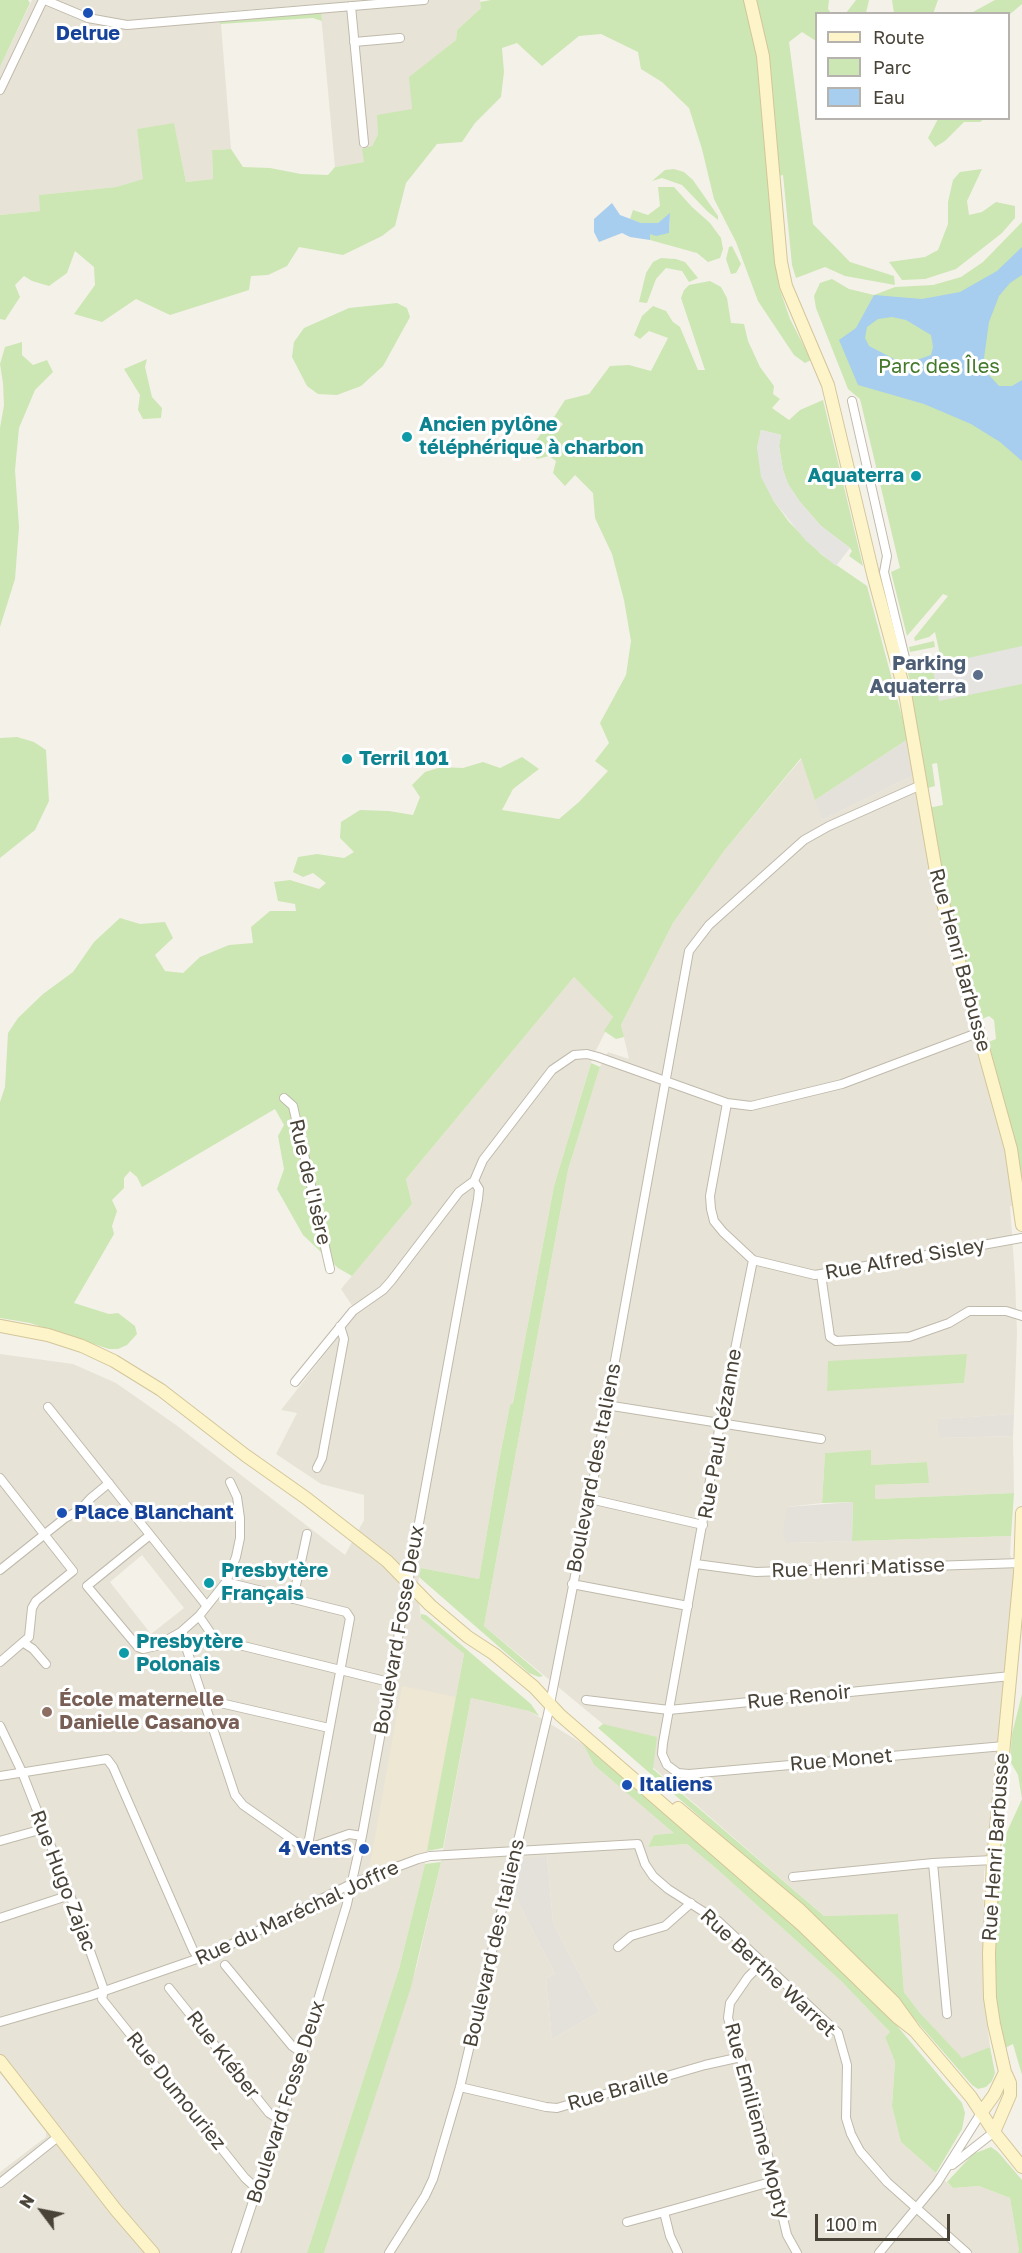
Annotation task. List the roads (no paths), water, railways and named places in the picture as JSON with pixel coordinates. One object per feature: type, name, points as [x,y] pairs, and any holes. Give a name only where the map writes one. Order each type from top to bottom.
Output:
[{"type":"street","points":[[0,90],[44,0],[88,18],[128,25],[424,0]]},
{"type":"street","name":"Rue Henri Barbusse","points":[[750,0],[763,56],[781,262],[786,286],[828,386],[873,574],[905,693],[939,889],[1011,1149],[1022,1225]]},
{"type":"street","points":[[351,6],[364,143]]},
{"type":"street","points":[[354,42],[400,38]]},
{"type":"street","points":[[852,401],[887,556],[884,572],[906,662]]},
{"type":"street","name":"Boulevard des Italiens","points":[[389,2253],[425,2196],[433,2179],[460,2087],[516,1852],[550,1704],[590,1499],[689,951],[702,933],[804,840],[839,821],[921,785]]},
{"type":"street","points":[[296,1382],[356,1308],[383,1290],[391,1281],[459,1192],[474,1181],[483,1160],[552,1070],[574,1054],[598,1057],[727,1103],[751,1106],[842,1084],[980,1032]]},
{"type":"street","name":"Rue de l'Isère","points":[[284,1098],[293,1107],[330,1269]]},
{"type":"street","points":[[727,1103],[710,1196],[711,1209],[714,1221],[723,1232],[753,1260]]},
{"type":"street","name":"Boulevard Fosse Deux","points":[[236,2253],[328,1969],[362,1836],[478,1199],[479,1189],[474,1181]]},
{"type":"street","name":"Rue Alfred Sisley","points":[[753,1260],[815,1275],[1022,1238]]},
{"type":"street","name":"Rue Paul Cézanne","points":[[678,1773],[667,1765],[663,1754],[669,1710],[720,1424],[753,1260]]},
{"type":"street","points":[[820,1274],[830,1337],[836,1341],[909,1337],[949,1323],[969,1311],[1006,1311],[1022,1317]]},
{"type":"street","points":[[0,1326],[48,1335],[82,1346],[144,1378],[306,1498],[387,1562],[408,1584],[468,1637],[494,1654],[534,1687],[563,1718],[801,1925],[897,2017],[915,2031],[971,2097],[994,2132],[1022,2167]]},
{"type":"street","points":[[317,1468],[322,1458],[344,1339],[340,1326]]},
{"type":"street","points":[[606,1406],[821,1439]]},
{"type":"street","points":[[48,1407],[206,1605]]},
{"type":"street","points":[[0,1662],[24,1643],[31,1632],[32,1608],[36,1601],[73,1571],[2,1480]]},
{"type":"street","points":[[150,1535],[87,1586],[140,1648],[156,1646],[181,1632],[199,1616],[226,1582],[236,1557],[240,1538],[237,1497],[230,1482]]},
{"type":"street","points":[[0,1570],[65,1518],[80,1510],[109,1483]]},
{"type":"street","points":[[590,1499],[703,1525]]},
{"type":"street","name":"Rue Henri Barbusse","points":[[994,2132],[1010,2095],[1010,2083],[1005,2072],[994,2024],[989,1954],[993,1860],[1011,1676],[1022,1513]]},
{"type":"street","points":[[292,1599],[307,1534]]},
{"type":"street","name":"Rue Henri Matisse","points":[[696,1564],[756,1572],[1020,1563]]},
{"type":"street","points":[[226,1582],[346,1612],[350,1618],[308,1845]]},
{"type":"street","points":[[572,1584],[688,1606]]},
{"type":"street","points":[[199,1616],[212,1635],[219,1640],[389,1682]]},
{"type":"street","points":[[181,1632],[235,1795],[243,1805],[300,1845],[315,1846],[349,1834],[362,1836]]},
{"type":"street","points":[[24,1643],[33,1649],[46,1664]]},
{"type":"street","name":"Rue Renoir","points":[[586,1700],[669,1710],[1011,1676]]},
{"type":"street","points":[[203,1699],[329,1728]]},
{"type":"street","name":"Rue Hugo Zajac","points":[[0,1726],[22,1772],[104,1990]]},
{"type":"street","name":"Rue Monet","points":[[678,1773],[689,1774],[1004,1746]]},
{"type":"street","points":[[0,1776],[107,1759],[113,1767],[198,1958]]},
{"type":"street","points":[[0,1841],[43,1829]]},
{"type":"street","name":"Rue du Maréchal Joffre","points":[[0,2022],[155,1975],[267,1928],[351,1884],[399,1865],[430,1856],[638,1844]]},
{"type":"street","name":"Rue Berthe Warret","points":[[638,1844],[645,1864],[653,1876],[668,1889],[718,1921],[838,2033],[847,2065],[846,2118],[850,2134],[872,2166],[917,2208]]},
{"type":"street","points":[[793,1877],[933,1863],[993,1860]]},
{"type":"street","points":[[933,1863],[947,2014]]},
{"type":"street","points":[[0,1917],[69,1895]]},
{"type":"street","points":[[618,1947],[631,1936],[665,1926],[691,1903]]},
{"type":"street","name":"Rue Emilienne Mopty","points":[[763,1962],[737,1991],[730,2003],[728,2018],[758,2114],[787,2235],[797,2253]]},
{"type":"street","points":[[225,1965],[292,2046],[302,2053]]},
{"type":"street","name":"Rue Kléber","points":[[169,1988],[269,2113],[280,2120]]},
{"type":"street","name":"Rue Dumouriez","points":[[104,1990],[102,1999],[257,2189]]},
{"type":"street","name":"Rue Braille","points":[[460,2087],[557,2108],[705,2065],[741,2057]]},
{"type":"street","points":[[0,2061],[116,2210],[153,2253]]},
{"type":"street","points":[[879,2253],[949,2168],[994,2095],[1005,2072]]},
{"type":"street","points":[[949,2168],[994,2132]]},
{"type":"street","points":[[0,2183],[59,2136]]},
{"type":"street","points":[[627,2222],[774,2181]]},
{"type":"street","points":[[917,2208],[967,2253]]},
{"type":"street","points":[[664,2212],[670,2236],[678,2253]]},
{"type":"water","points":[[612,203],[620,215],[641,223],[658,223],[670,213],[669,233],[656,236],[650,234],[650,240],[630,237],[622,233],[599,242],[594,232],[594,219]]},
{"type":"water","points":[[1022,247],[1022,275],[1010,283],[999,296],[989,322],[984,358],[989,375],[999,386],[1012,386],[1022,380],[1022,461],[1000,442],[971,424],[924,404],[858,385],[839,340],[856,328],[874,295],[922,299],[960,292],[997,271]],"holes":[[[892,317],[906,320],[931,335],[933,347],[931,355],[911,362],[898,361],[869,346],[865,338],[867,327],[878,319]]]},
{"type":"place","name":"Delrue","points":[[88,13]]},
{"type":"place","name":"Ancien pylône téléphérique à charbon","points":[[407,437]]},
{"type":"place","name":"Aquaterra","points":[[916,476]]},
{"type":"place","name":"Parking Aquaterra","points":[[978,675]]},
{"type":"place","name":"Terril 101","points":[[347,759]]},
{"type":"place","name":"Place Blanchant","points":[[62,1513]]},
{"type":"place","name":"Presbytère Français","points":[[209,1583]]},
{"type":"place","name":"Presbytère Polonais","points":[[124,1653]]},
{"type":"place","name":"École maternelle Danielle Casanova","points":[[47,1712]]},
{"type":"place","name":"Italiens","points":[[627,1785]]},
{"type":"place","name":"4 Vents","points":[[364,1849]]},
{"type":"park label","name":"Parc des Îles","points":[[939,367]]}]
